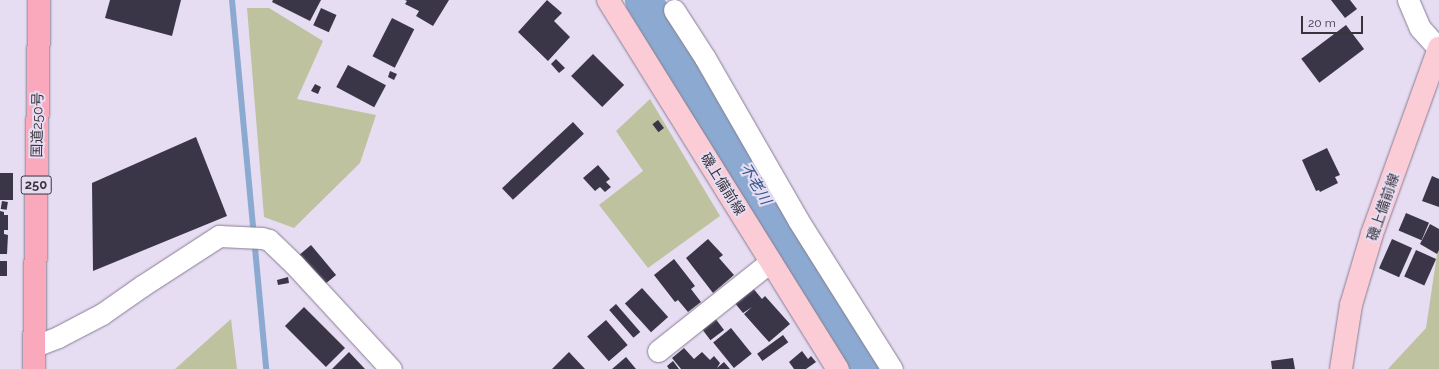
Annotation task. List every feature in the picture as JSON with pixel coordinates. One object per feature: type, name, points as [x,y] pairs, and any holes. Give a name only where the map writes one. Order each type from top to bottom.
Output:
[{"type":"highway","name":"国道250号","points":[[34,369],[39,0]]},
{"type":"main road","name":"磯上備前線","points":[[608,0],[838,369]]},
{"type":"main road","name":"磯上備前線","points":[[1340,369],[1351,305],[1368,248],[1439,49]]},
{"type":"street","points":[[1408,0],[1420,28],[1439,49]]},
{"type":"street","points":[[674,10],[705,58],[798,220],[892,369]]},
{"type":"street","points":[[35,346],[58,337],[102,314],[219,236],[254,237],[269,240],[294,264],[392,369]]},
{"type":"street","points":[[658,351],[770,261]]},
{"type":"green space","points":[[247,8],[269,8],[323,41],[297,99],[376,115],[360,163],[294,228],[264,217]]},
{"type":"green space","points":[[650,99],[720,216],[648,268],[599,205],[643,171],[616,131]]},
{"type":"green space","points":[[1439,241],[1439,369],[1388,369],[1426,328]]},
{"type":"green space","points":[[231,319],[237,369],[175,369]]},
{"type":"building","points":[[110,0],[181,0],[172,36],[105,18]]},
{"type":"building","points":[[273,0],[321,0],[310,21],[272,2]]},
{"type":"building","points":[[405,0],[449,0],[433,26],[416,16],[419,11],[405,4],[407,1]]},
{"type":"building","points":[[547,0],[562,13],[554,21],[570,37],[548,61],[518,32]]},
{"type":"building","points":[[1331,0],[1350,0],[1357,9],[1345,18]]},
{"type":"building","points":[[321,8],[337,15],[329,32],[313,25]]},
{"type":"building","points":[[392,18],[414,29],[395,68],[372,56]]},
{"type":"building","points":[[1346,25],[1364,49],[1319,83],[1301,59]]},
{"type":"building","points":[[593,54],[624,85],[602,107],[571,76]]},
{"type":"building","points":[[556,59],[565,68],[559,73],[551,64]]},
{"type":"building","points":[[348,65],[386,85],[374,107],[336,87]]},
{"type":"building","points":[[390,71],[397,74],[394,80],[388,77]]},
{"type":"building","points":[[315,84],[321,87],[318,94],[311,91]]},
{"type":"building","points":[[658,120],[664,128],[658,132],[652,124]]},
{"type":"building","points":[[573,122],[584,134],[513,200],[502,188]]},
{"type":"building","points":[[196,137],[227,216],[93,271],[92,183]]},
{"type":"building","points":[[1327,148],[1340,175],[1335,177],[1338,183],[1320,192],[1319,190],[1316,191],[1302,160]]},
{"type":"building","points":[[598,165],[610,179],[606,182],[611,187],[605,192],[600,187],[595,191],[583,178]]},
{"type":"building","points":[[0,173],[13,173],[13,200],[0,200]]},
{"type":"building","points":[[1432,176],[1439,179],[1439,207],[1422,201]]},
{"type":"building","points":[[2,201],[8,202],[7,210],[1,209]]},
{"type":"building","points":[[0,211],[4,212],[4,215],[8,215],[8,230],[4,230],[4,234],[8,235],[7,254],[0,254]]},
{"type":"building","points":[[1406,213],[1429,223],[1422,240],[1399,230]]},
{"type":"building","points":[[1430,224],[1439,229],[1439,250],[1437,254],[1420,244]]},
{"type":"building","points":[[708,239],[723,255],[719,258],[734,275],[713,293],[686,258]]},
{"type":"building","points":[[1392,239],[1412,248],[1399,277],[1379,268]]},
{"type":"building","points":[[311,245],[336,275],[325,285],[300,255]]},
{"type":"building","points":[[1416,250],[1436,259],[1424,285],[1404,276]]},
{"type":"building","points":[[674,259],[695,286],[691,289],[701,302],[688,312],[678,300],[675,302],[654,275]]},
{"type":"building","points":[[0,261],[7,261],[7,276],[0,276]]},
{"type":"building","points":[[288,277],[289,283],[278,285],[277,280]]},
{"type":"building","points":[[752,287],[762,299],[765,296],[790,324],[769,342],[744,314],[752,307],[743,313],[734,302]]},
{"type":"building","points":[[642,288],[668,317],[651,332],[625,303]]},
{"type":"building","points":[[616,304],[640,332],[633,338],[609,310]]},
{"type":"building","points":[[304,307],[345,348],[326,367],[285,326]]},
{"type":"building","points":[[715,318],[724,330],[710,340],[701,328]]},
{"type":"building","points":[[606,320],[628,345],[609,361],[587,336]]},
{"type":"building","points":[[731,328],[752,354],[734,368],[713,342]]},
{"type":"building","points":[[783,335],[788,342],[762,361],[757,354]]},
{"type":"building","points":[[684,348],[694,359],[702,352],[710,360],[714,356],[720,363],[717,368],[724,362],[730,369],[681,369],[672,358]]},
{"type":"building","points":[[802,351],[808,359],[811,356],[816,362],[806,369],[794,369],[789,362]]},
{"type":"building","points":[[349,352],[365,369],[332,369]]},
{"type":"building","points":[[569,352],[585,369],[552,369]]},
{"type":"building","points":[[626,357],[636,369],[612,369]]},
{"type":"building","points":[[1293,358],[1295,369],[1272,369],[1271,361]]},
{"type":"building","points":[[673,361],[679,369],[669,369],[667,366]]},
{"type":"waterway","points":[[232,0],[266,369]]},
{"type":"waterway","name":"不老川","points":[[643,0],[867,369]]}]
